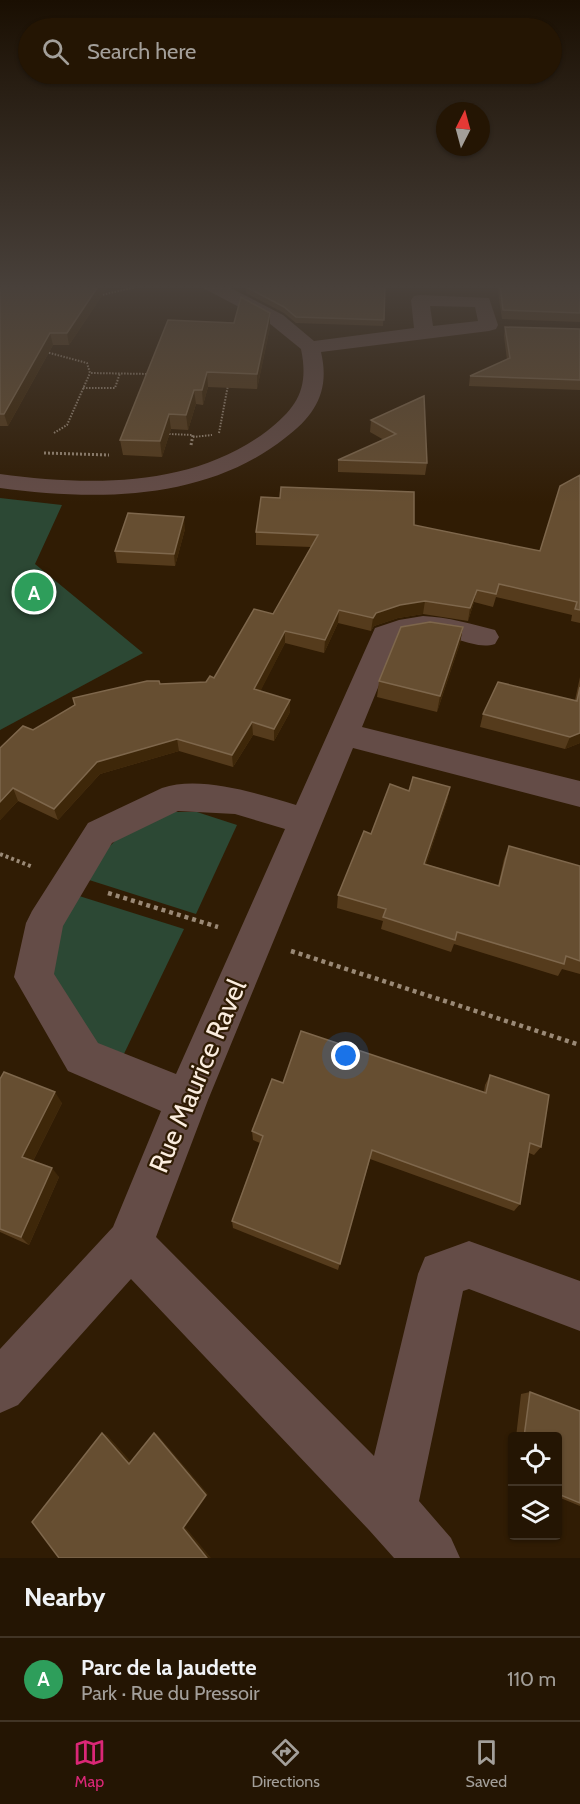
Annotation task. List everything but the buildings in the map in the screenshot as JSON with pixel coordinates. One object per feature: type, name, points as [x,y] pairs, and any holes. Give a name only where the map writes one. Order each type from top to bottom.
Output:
[{"type":"street","points":[[0,481],[40,488],[122,487],[187,476],[242,457],[278,434],[303,410],[316,381],[312,358]]},
{"type":"street","name":"Rue Maurice Ravel","points":[[130,1244],[187,1100],[386,635],[405,626],[431,625],[485,637]]},
{"type":"street","points":[[344,734],[580,794]]},
{"type":"street","points":[[187,1100],[83,1057],[34,977],[45,922],[100,833],[174,797],[235,801],[306,822]]},
{"type":"street","points":[[0,1387],[130,1244],[389,1510],[431,1558]]},
{"type":"street","points":[[389,1510],[442,1274],[469,1265],[580,1306]]},
{"type":"path","points":[[54,433],[67,425],[90,373],[87,363],[71,358]]},
{"type":"path","points":[[90,373],[153,375]]},
{"type":"path","points":[[83,387],[115,388],[120,373]]},
{"type":"path","points":[[219,436],[230,388],[228,384]]},
{"type":"path","points":[[169,434],[219,436]]},
{"type":"path","points":[[193,435],[190,448],[200,444]]},
{"type":"path","points":[[209,440],[219,436]]},
{"type":"path","points":[[0,854],[70,881],[580,1045]]},
{"type":"green space","points":[[0,498],[62,505],[35,564],[143,653],[0,730]]},
{"type":"green space","points":[[170,812],[197,812],[237,825],[196,914],[86,879],[103,853],[116,840]]},
{"type":"green space","points":[[76,895],[184,929],[121,1060],[89,1043],[53,994],[51,947]]},
{"type":"place","name":"Parc de la Jaudette","points":[[34,592]]}]
